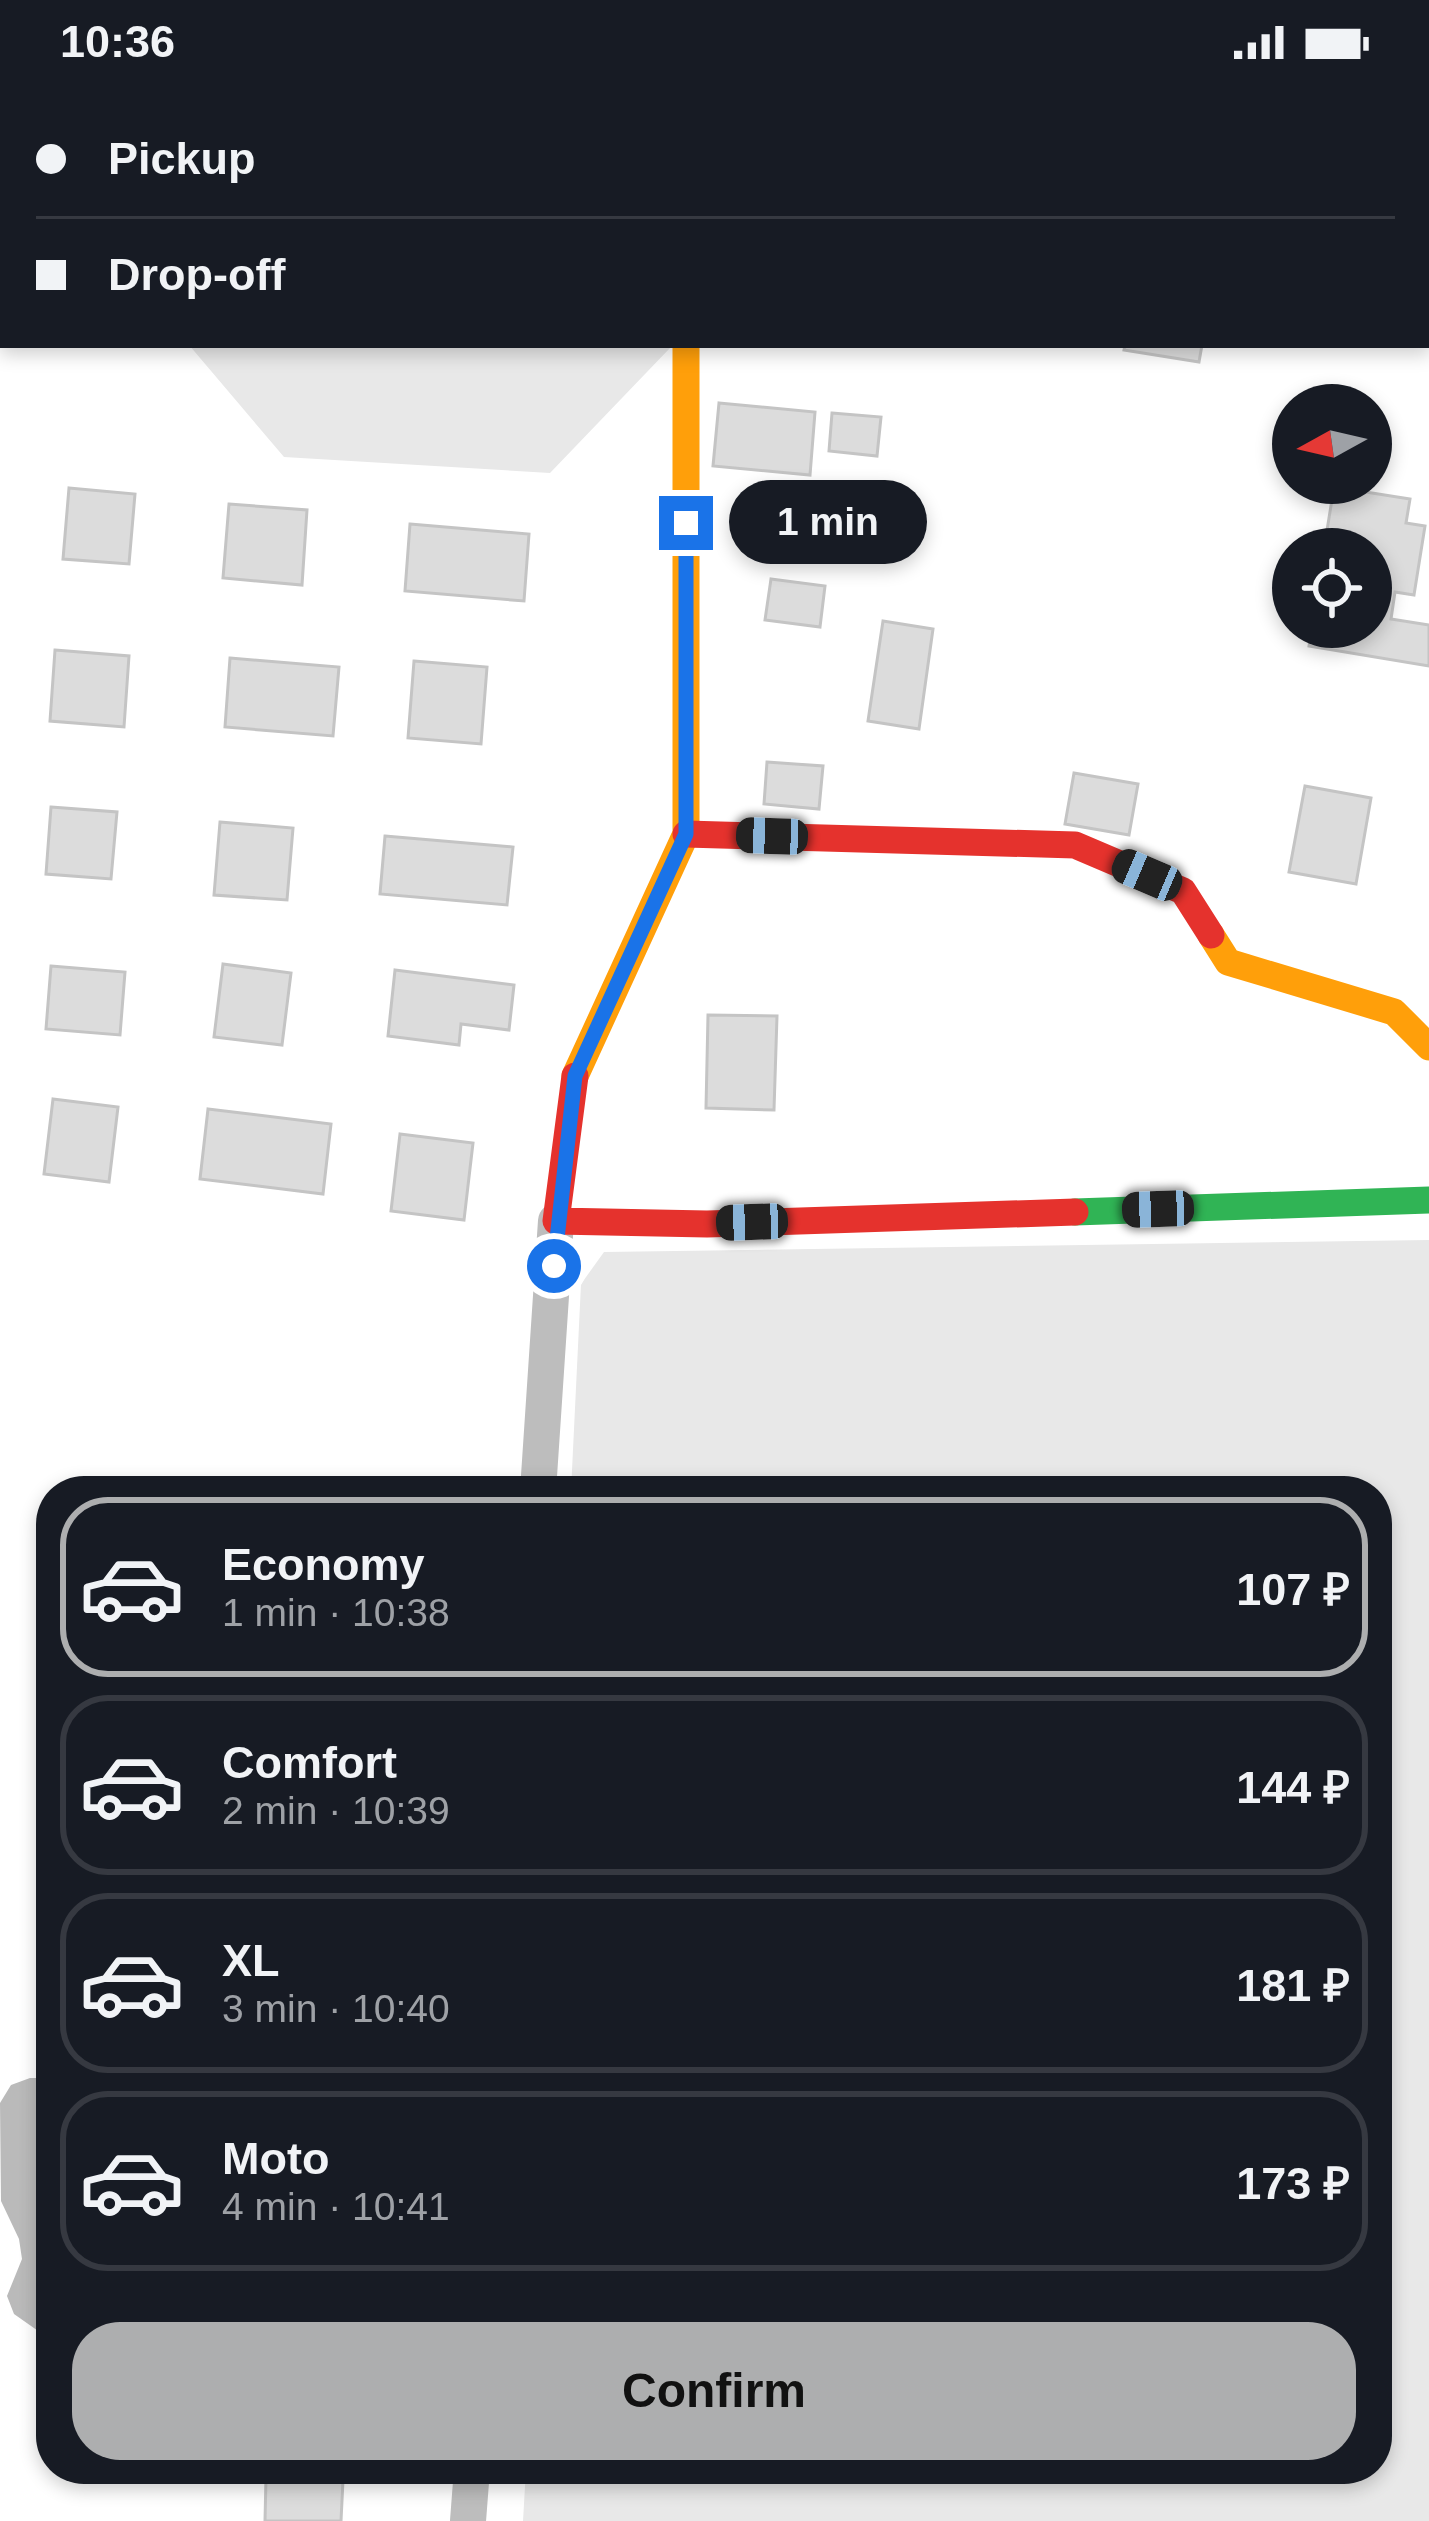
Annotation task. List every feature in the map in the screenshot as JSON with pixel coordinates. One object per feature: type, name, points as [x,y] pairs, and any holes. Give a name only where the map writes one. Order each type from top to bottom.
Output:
[{"type":"street","points":[[539,1476],[556,1220],[575,1076],[686,834],[686,348]]},
{"type":"street","points":[[686,834],[1075,845],[1183,891],[1228,962],[1394,1012],[1429,1047]]},
{"type":"street","points":[[556,1220],[707,1223],[1429,1200]]},
{"type":"street","points":[[468,2521],[471,2484]]},
{"type":"shaded area","points":[[192,348],[670,348],[550,473],[284,457]]},
{"type":"shaded area","points":[[1429,1240],[1429,2521],[523,2521],[525,2484],[1392,2484],[1392,1476],[572,1476],[581,1284],[604,1252]]},
{"type":"shaded area","points":[[36,2078],[36,2329],[14,2314],[7,2296],[22,2259],[19,2239],[1,2201],[0,2103],[11,2085]]},
{"type":"building","points":[[1124,348],[1201,348],[1199,362]]},
{"type":"building","points":[[719,403],[815,412],[810,475],[713,466]]},
{"type":"building","points":[[832,413],[881,417],[877,456],[829,451]]},
{"type":"building","points":[[69,488],[135,494],[129,564],[63,559]]},
{"type":"building","points":[[1392,496],[1410,499],[1406,523],[1425,526],[1414,595],[1395,592],[1392,612],[1392,528],[1327,528],[1331,504],[1392,504]]},
{"type":"building","points":[[229,504],[307,510],[302,585],[223,578]]},
{"type":"building","points":[[410,524],[529,534],[524,601],[405,591]]},
{"type":"building","points":[[771,579],[825,586],[820,627],[765,620]]},
{"type":"building","points":[[1392,619],[1429,625],[1429,666],[1321,648],[1392,648]]},
{"type":"building","points":[[883,621],[933,629],[919,729],[868,721]]},
{"type":"building","points":[[55,650],[129,656],[124,727],[50,721]]},
{"type":"building","points":[[230,658],[339,667],[333,736],[225,727]]},
{"type":"building","points":[[414,661],[487,667],[481,744],[408,738]]},
{"type":"building","points":[[767,762],[823,766],[819,809],[764,804]]},
{"type":"building","points":[[1074,773],[1138,784],[1129,835],[1065,824]]},
{"type":"building","points":[[1305,786],[1371,798],[1356,884],[1289,872]]},
{"type":"building","points":[[51,807],[117,812],[111,879],[46,874]]},
{"type":"building","points":[[220,822],[293,828],[287,900],[214,895]]},
{"type":"building","points":[[385,836],[513,847],[507,905],[380,894]]},
{"type":"building","points":[[223,964],[291,973],[282,1045],[214,1037]]},
{"type":"building","points":[[51,966],[125,972],[120,1035],[46,1029]]},
{"type":"building","points":[[395,970],[514,985],[509,1030],[461,1024],[459,1045],[388,1036]]},
{"type":"building","points":[[708,1015],[777,1016],[774,1110],[706,1108]]},
{"type":"building","points":[[53,1099],[118,1107],[109,1182],[44,1174]]},
{"type":"building","points":[[208,1109],[331,1124],[323,1194],[200,1179]]},
{"type":"building","points":[[400,1134],[473,1143],[464,1220],[391,1211]]},
{"type":"building","points":[[266,2484],[343,2484],[341,2521],[265,2521]]},
{"type":"traffic: fast","points":[[1075,1212],[1429,1200]]},
{"type":"traffic: slow","points":[[575,1076],[686,834],[686,348]]},
{"type":"traffic: slow","points":[[1211,935],[1228,962],[1394,1012],[1429,1047]]},
{"type":"traffic: jam","points":[[686,834],[1075,845],[1183,891],[1211,935]]},
{"type":"traffic: jam","points":[[575,1076],[556,1221],[707,1224],[1075,1212]]},
{"type":"route","points":[[554,1266],[575,1076],[686,834],[686,523]]}]
